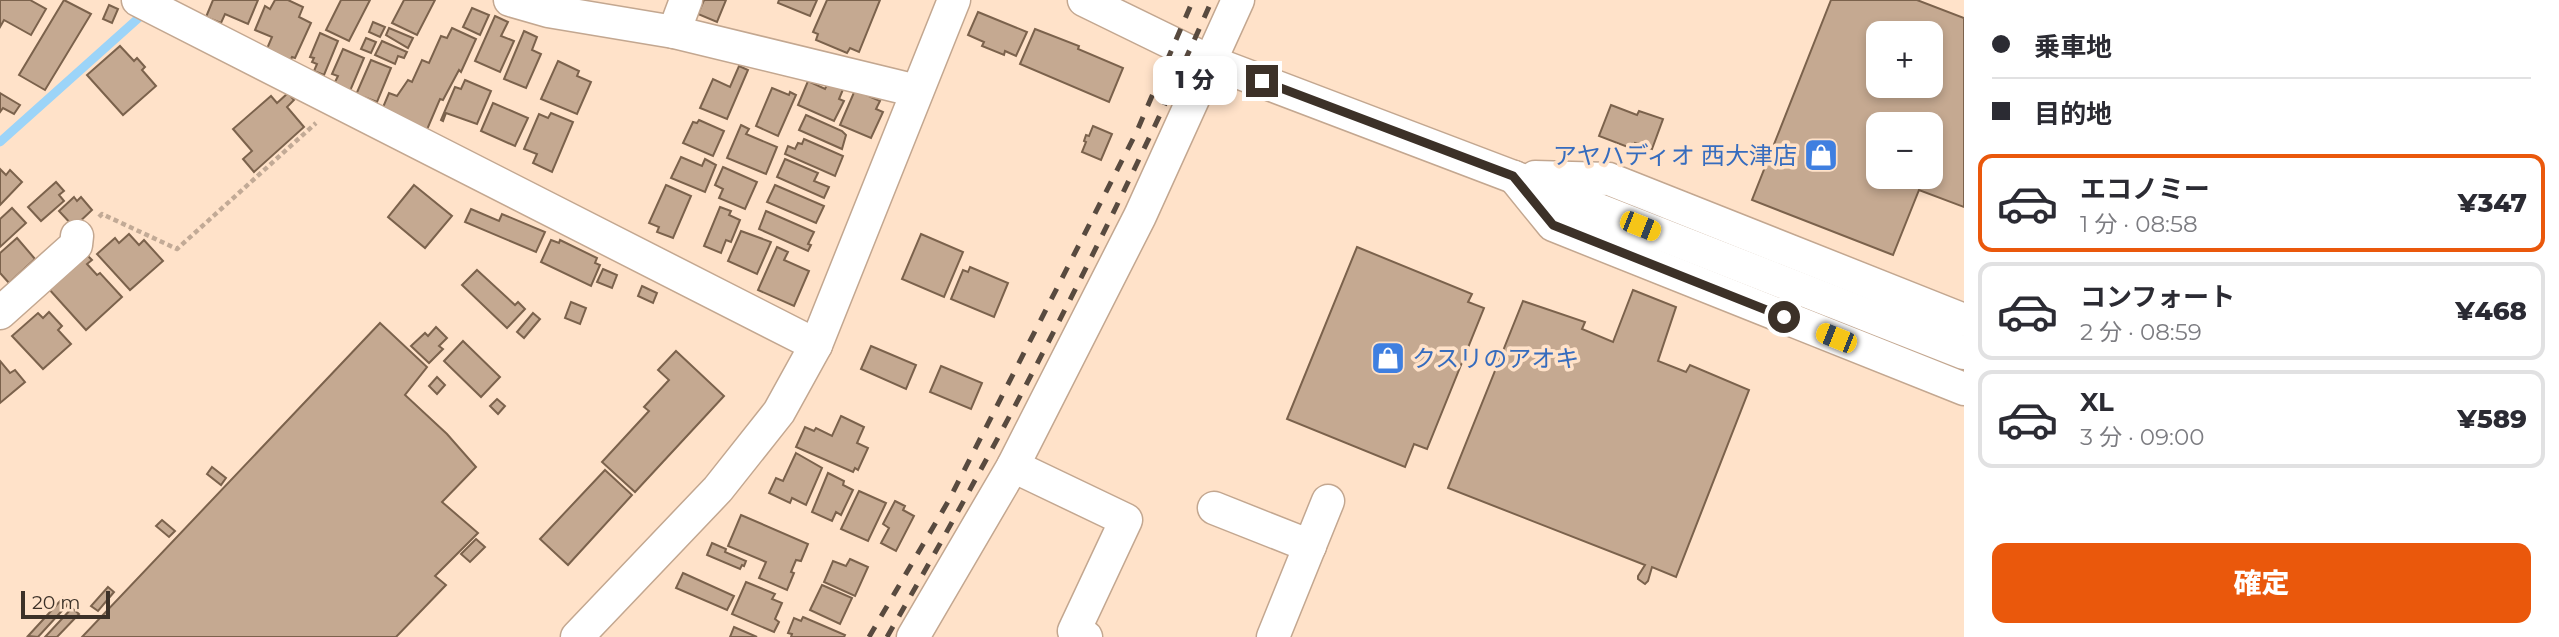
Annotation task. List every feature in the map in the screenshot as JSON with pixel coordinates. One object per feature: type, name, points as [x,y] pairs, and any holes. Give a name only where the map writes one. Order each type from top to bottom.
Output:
[{"type":"street","points":[[138,0],[816,345]]},
{"type":"street","points":[[510,0],[603,10],[674,32],[917,91]]},
{"type":"street","points":[[674,32],[686,0]]},
{"type":"street","points":[[577,637],[718,489],[779,412],[816,345],[954,0]]},
{"type":"street","points":[[1084,0],[1211,62],[1513,176],[1964,353]]},
{"type":"street","points":[[914,637],[1013,466],[1140,216],[1238,0]]},
{"type":"street","points":[[1513,176],[1609,179],[1964,320]]},
{"type":"street","points":[[1513,176],[1553,225],[1964,389]]},
{"type":"street","points":[[0,313],[76,245],[77,236]]},
{"type":"street","points":[[1013,466],[1126,520],[1074,631],[1086,637]]},
{"type":"street","points":[[1273,637],[1328,501]]},
{"type":"street","points":[[1214,508],[1310,546]]},
{"type":"path","points":[[77,236],[102,214],[177,249],[339,102]]},
{"type":"building","points":[[0,0],[30,0],[46,9],[31,35],[4,20],[0,27]]},
{"type":"building","points":[[64,0],[91,14],[45,90],[19,75]]},
{"type":"building","points":[[213,0],[258,0],[248,24],[225,14],[221,23],[206,17]]},
{"type":"building","points":[[275,0],[288,0],[303,7],[299,17],[311,23],[295,58],[292,57],[290,61],[266,51],[272,37],[255,30],[265,6],[270,9]]},
{"type":"building","points":[[341,0],[370,0],[349,41],[326,30]]},
{"type":"building","points":[[404,0],[435,0],[417,35],[392,23]]},
{"type":"building","points":[[704,0],[726,0],[717,22],[698,14]]},
{"type":"building","points":[[779,0],[817,0],[810,16],[778,3]]},
{"type":"building","points":[[827,0],[880,0],[859,52],[850,48],[847,53],[816,40],[818,34],[813,32]]},
{"type":"building","points":[[1831,0],[1917,0],[1964,18],[1964,207],[1919,190],[1893,255],[1752,200]]},
{"type":"building","points":[[109,5],[118,9],[112,23],[103,19]]},
{"type":"building","points":[[472,8],[489,15],[480,35],[463,27]]},
{"type":"building","points":[[978,12],[1027,32],[1016,56],[1005,51],[1004,55],[982,46],[984,42],[968,35]]},
{"type":"building","points":[[495,16],[508,22],[501,36],[514,41],[500,72],[475,61]]},
{"type":"building","points":[[373,22],[385,27],[380,37],[369,32]]},
{"type":"building","points":[[389,28],[413,38],[408,48],[386,35]]},
{"type":"building","points":[[452,28],[476,39],[461,72],[459,70],[443,100],[440,99],[426,132],[381,112],[389,93],[397,96],[408,80],[412,82],[422,60],[429,63],[441,36],[447,38]]},
{"type":"building","points":[[1035,29],[1079,46],[1078,49],[1123,68],[1109,102],[1020,64]]},
{"type":"building","points":[[524,31],[537,37],[532,50],[541,54],[526,88],[504,79]]},
{"type":"building","points":[[320,33],[338,41],[324,75],[314,71],[317,64],[312,62],[314,58],[310,57]]},
{"type":"building","points":[[366,38],[376,42],[371,53],[361,49]]},
{"type":"building","points":[[382,41],[407,52],[404,58],[398,56],[395,64],[375,55]]},
{"type":"building","points":[[120,46],[134,61],[137,58],[145,67],[142,70],[156,86],[123,115],[87,75]]},
{"type":"building","points":[[343,49],[364,58],[350,91],[334,84],[338,76],[332,74]]},
{"type":"building","points":[[371,60],[391,68],[377,102],[355,97]]},
{"type":"building","points":[[558,61],[579,71],[577,76],[591,82],[577,114],[541,99]]},
{"type":"building","points":[[739,66],[748,70],[727,119],[700,108],[713,79],[730,87]]},
{"type":"building","points":[[465,80],[491,91],[477,124],[446,113],[443,121],[441,120],[455,87],[461,89]]},
{"type":"building","points":[[808,81],[825,89],[829,81],[844,87],[839,99],[844,101],[834,121],[798,105]]},
{"type":"building","points":[[772,88],[796,95],[778,136],[756,126]]},
{"type":"building","points":[[855,90],[880,101],[876,109],[883,112],[871,138],[840,125]]},
{"type":"building","points":[[0,93],[20,105],[14,114],[3,108],[0,112]]},
{"type":"building","points":[[288,93],[294,100],[287,107],[304,127],[254,172],[243,159],[252,151],[233,129],[271,96],[277,103]]},
{"type":"building","points":[[493,103],[528,118],[515,146],[481,131]]},
{"type":"building","points":[[1611,105],[1637,115],[1639,111],[1663,119],[1652,149],[1635,143],[1633,149],[1599,136]]},
{"type":"building","points":[[551,113],[573,122],[552,172],[533,163],[537,154],[524,149],[539,114],[548,118]]},
{"type":"building","points":[[806,115],[842,131],[846,135],[842,149],[799,130]]},
{"type":"building","points":[[699,120],[724,131],[713,156],[683,143],[693,122],[697,123]]},
{"type":"building","points":[[741,125],[749,129],[746,134],[777,147],[766,174],[727,158]]},
{"type":"building","points":[[1093,126],[1112,134],[1101,160],[1082,152],[1086,135],[1089,136]]},
{"type":"building","points":[[804,139],[843,156],[835,176],[785,154],[788,146],[795,149]]},
{"type":"building","points":[[681,157],[702,166],[705,159],[716,165],[705,192],[671,178]]},
{"type":"building","points":[[785,159],[818,173],[814,181],[829,187],[824,198],[777,177]]},
{"type":"building","points":[[723,167],[757,182],[745,209],[719,198],[723,189],[715,185]]},
{"type":"building","points":[[0,169],[6,175],[10,170],[22,182],[0,205]]},
{"type":"building","points":[[56,182],[64,191],[59,195],[64,201],[41,221],[28,207]]},
{"type":"building","points":[[414,185],[452,216],[425,248],[388,217]]},
{"type":"building","points":[[666,185],[691,196],[673,238],[657,232],[659,227],[649,223]]},
{"type":"building","points":[[775,185],[824,206],[816,223],[767,202]]},
{"type":"building","points":[[74,197],[77,201],[81,197],[92,210],[74,227],[59,211]]},
{"type":"building","points":[[720,207],[731,211],[729,215],[740,220],[731,242],[726,240],[721,253],[704,246]]},
{"type":"building","points":[[12,208],[26,223],[0,247],[0,219]]},
{"type":"building","points":[[471,209],[499,221],[502,214],[545,232],[536,252],[465,222]]},
{"type":"building","points":[[766,211],[814,232],[808,244],[811,245],[808,251],[759,229]]},
{"type":"building","points":[[741,231],[771,242],[757,274],[728,261]]},
{"type":"building","points":[[129,234],[139,245],[144,240],[163,261],[130,290],[97,254],[115,238],[119,243]]},
{"type":"building","points":[[921,234],[963,252],[944,297],[902,279]]},
{"type":"building","points":[[17,238],[35,259],[9,283],[0,273],[0,253]]},
{"type":"building","points":[[551,240],[559,243],[560,240],[597,258],[595,263],[600,265],[591,286],[541,262]]},
{"type":"building","points":[[777,247],[788,252],[784,260],[809,271],[794,306],[758,290]]},
{"type":"building","points":[[1357,247],[1472,294],[1468,302],[1484,308],[1427,449],[1414,444],[1405,467],[1287,419]]},
{"type":"building","points":[[86,254],[92,260],[87,264],[97,275],[100,273],[122,297],[86,330],[48,288]]},
{"type":"building","points":[[970,267],[1008,283],[994,317],[951,299],[963,270],[968,272]]},
{"type":"building","points":[[603,269],[617,275],[612,288],[597,282]]},
{"type":"building","points":[[477,270],[515,305],[518,302],[525,309],[507,328],[462,285]]},
{"type":"building","points":[[642,286],[657,293],[653,303],[638,296]]},
{"type":"building","points":[[1633,290],[1676,307],[1658,361],[1686,372],[1690,365],[1749,390],[1676,577],[1652,567],[1645,584],[1638,576],[1645,565],[1448,488],[1523,301],[1585,322],[1582,329],[1613,342]]},
{"type":"building","points":[[571,302],[586,308],[580,324],[565,318]]},
{"type":"building","points":[[49,312],[62,326],[58,330],[71,344],[43,369],[12,336],[38,313],[43,318]]},
{"type":"building","points":[[533,313],[540,319],[524,338],[517,332]]},
{"type":"building","points":[[380,323],[427,367],[405,395],[447,434],[476,467],[442,502],[478,533],[435,576],[446,585],[396,637],[82,637]]},
{"type":"building","points":[[436,327],[447,338],[439,346],[443,349],[429,363],[411,346],[425,333],[428,336]]},
{"type":"building","points":[[463,341],[500,377],[481,397],[444,361]]},
{"type":"building","points":[[871,346],[916,365],[906,389],[861,369]]},
{"type":"building","points":[[676,351],[724,396],[635,492],[602,462],[649,411],[644,407],[669,380],[658,370]]},
{"type":"building","points":[[0,361],[10,373],[15,370],[25,382],[0,403]]},
{"type":"building","points":[[941,366],[982,383],[971,409],[930,392]]},
{"type":"building","points":[[437,377],[445,385],[437,394],[429,386]]},
{"type":"building","points":[[497,399],[505,406],[498,414],[490,406]]},
{"type":"building","points":[[841,416],[864,427],[857,443],[868,448],[858,470],[855,468],[853,472],[796,447],[805,427],[814,431],[816,428],[832,436]]},
{"type":"building","points":[[796,453],[822,468],[806,505],[792,498],[790,503],[769,493],[776,478],[783,481]]},
{"type":"building","points":[[212,467],[226,478],[221,485],[207,474]]},
{"type":"building","points":[[605,470],[632,495],[568,565],[540,539]]},
{"type":"building","points":[[828,473],[844,481],[843,485],[853,490],[841,515],[836,512],[832,521],[812,512]]},
{"type":"building","points":[[859,491],[886,503],[868,541],[841,529]]},
{"type":"building","points":[[895,501],[905,506],[903,510],[914,516],[896,551],[881,543],[889,528],[883,524]]},
{"type":"building","points":[[741,515],[808,544],[801,561],[796,560],[787,590],[759,578],[766,562],[728,546]]},
{"type":"building","points":[[162,520],[175,531],[169,537],[156,526]]},
{"type":"building","points":[[476,539],[485,547],[470,562],[461,554]]},
{"type":"building","points":[[712,543],[746,561],[744,566],[740,569],[707,555]]},
{"type":"building","points":[[850,559],[868,567],[855,596],[824,582],[833,561],[846,566]]},
{"type":"building","points":[[683,573],[734,596],[727,610],[676,588]]},
{"type":"building","points":[[746,582],[775,594],[772,599],[782,603],[775,619],[779,622],[774,632],[732,614]]},
{"type":"building","points":[[822,585],[852,598],[840,624],[810,610]]},
{"type":"building","points":[[108,587],[114,592],[98,611],[91,606]]},
{"type":"building","points":[[63,598],[69,603],[38,637],[28,636]]},
{"type":"building","points":[[72,608],[79,614],[57,637],[45,637]]},
{"type":"building","points":[[803,617],[845,635],[791,637],[792,634],[788,633],[794,618],[801,621]]},
{"type":"building","points":[[734,627],[757,637],[730,637]]},
{"type":"waterway","points":[[0,142],[143,14]]},
{"type":"railway","points":[[869,637],[949,500],[1137,131],[1193,0]]},
{"type":"railway","points":[[887,637],[1058,323],[1137,163],[1212,0]]},
{"type":"place","name":"アヤハディオ 西大津店","points":[[1821,155]]},
{"type":"place","name":"クスリのアオキ","points":[[1388,358]]},
{"type":"route","points":[[1262,81],[1513,176],[1553,225],[1784,317]]}]
